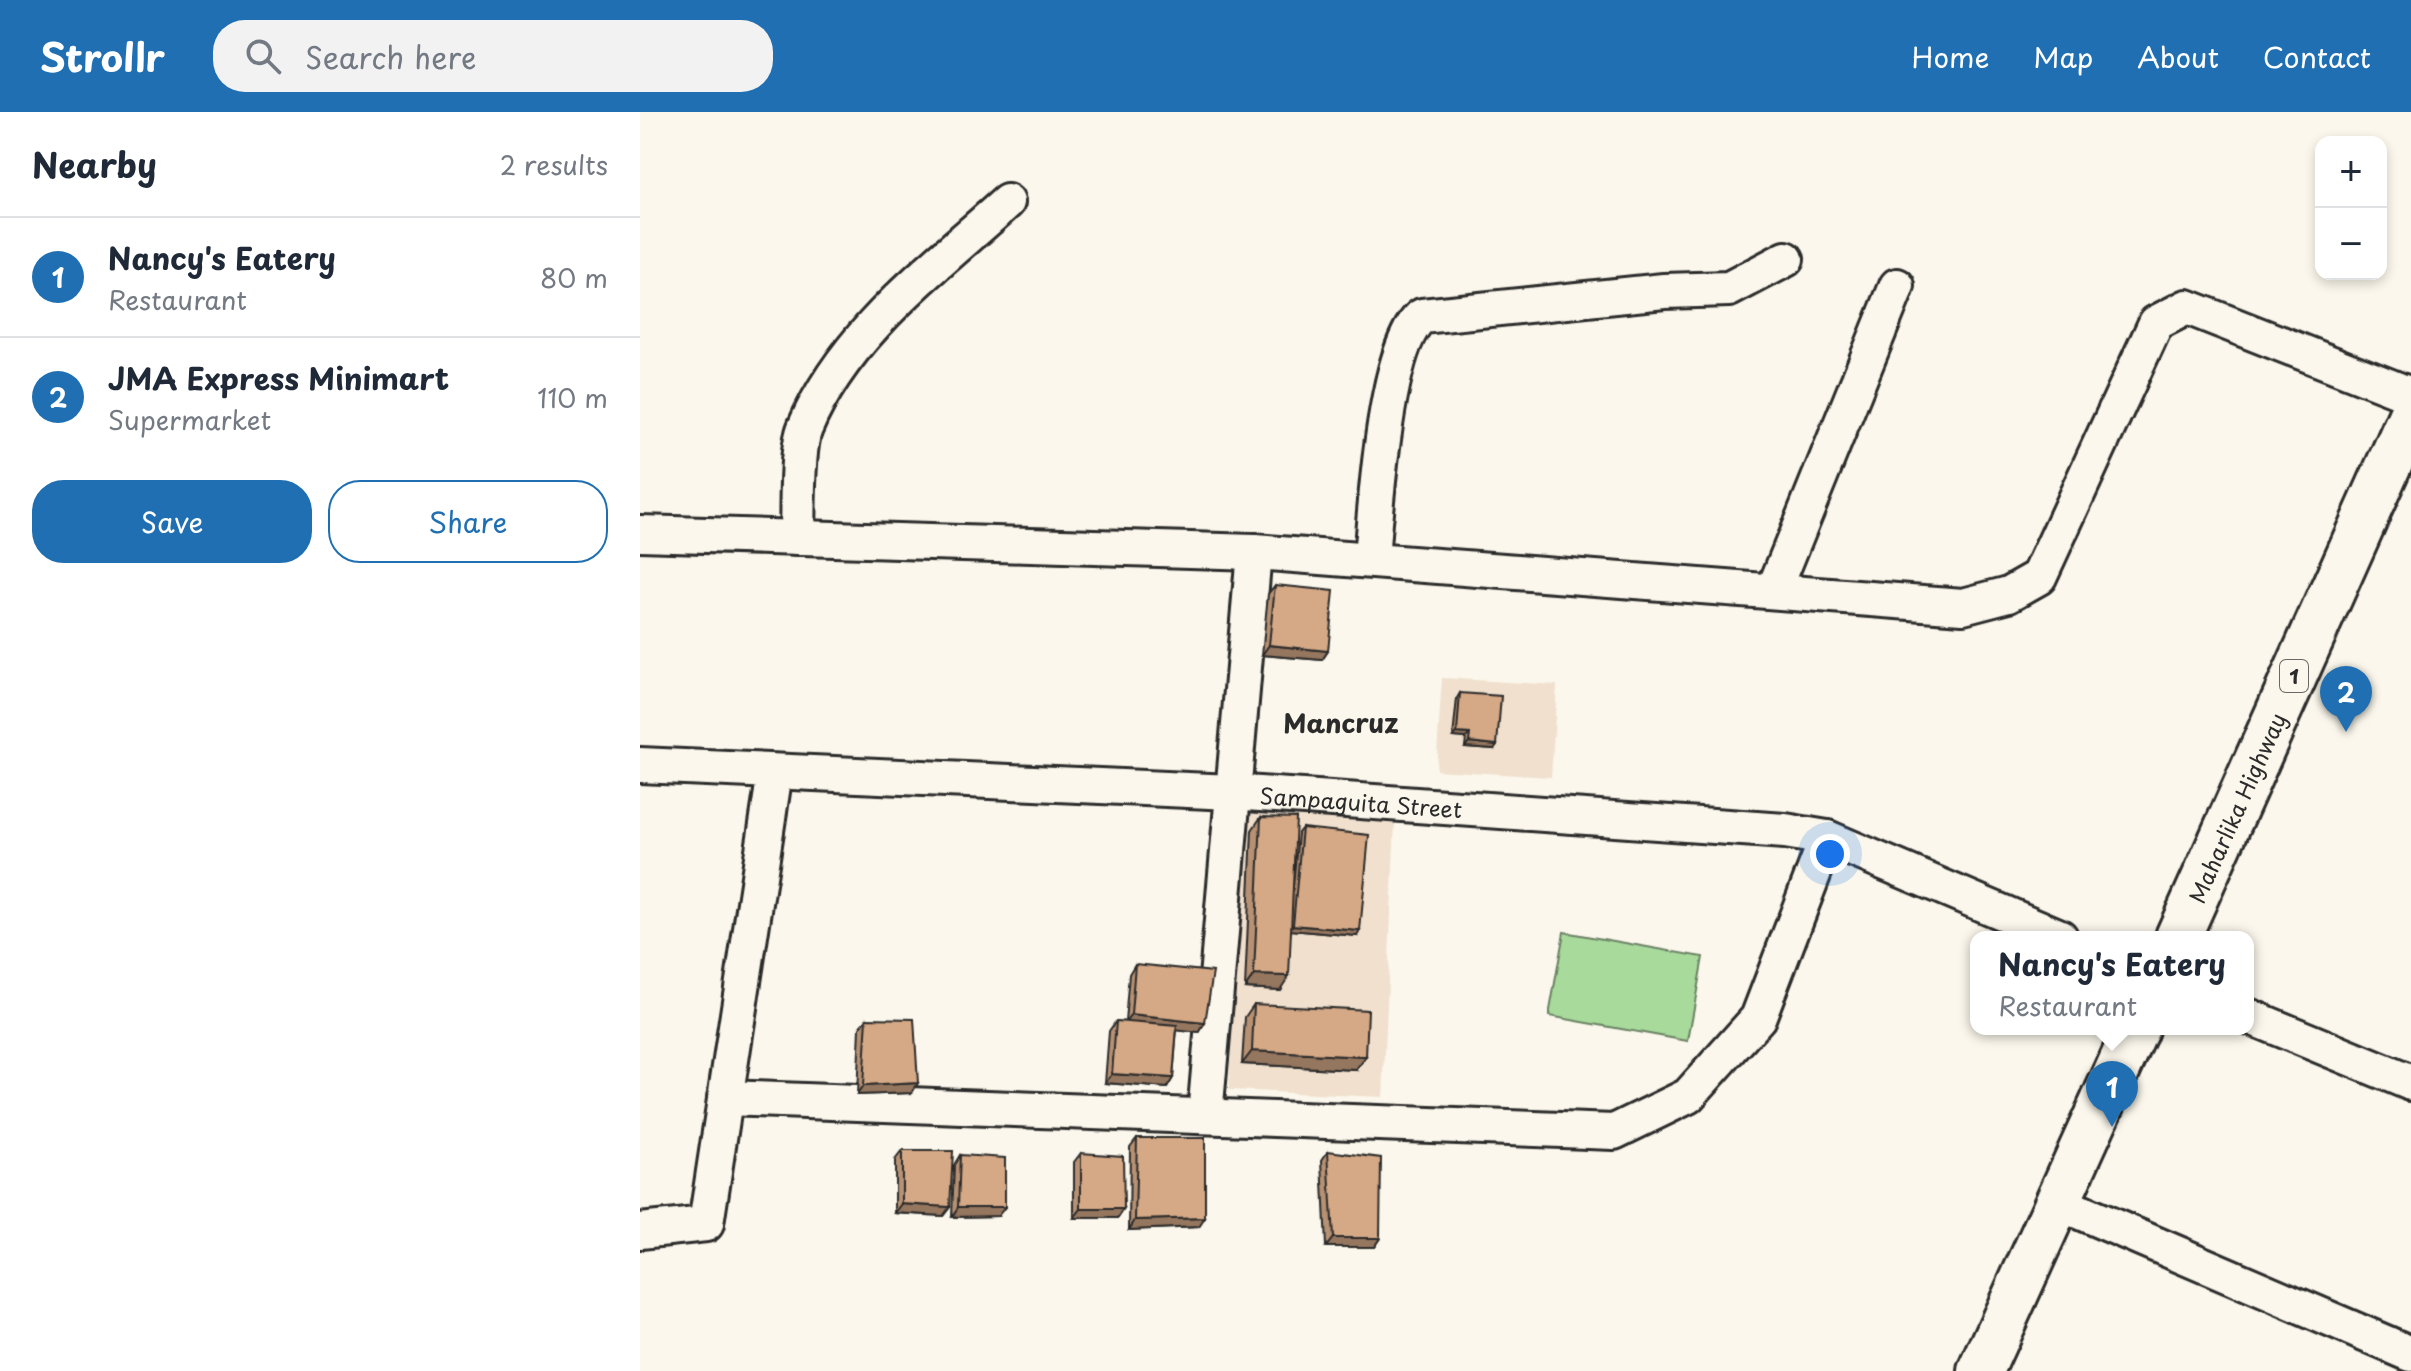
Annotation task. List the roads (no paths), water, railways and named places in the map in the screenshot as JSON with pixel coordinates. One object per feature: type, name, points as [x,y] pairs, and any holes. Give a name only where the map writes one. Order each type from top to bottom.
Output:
[{"type":"highway","name":"Maharlika Highway","points":[[2181,931],[2411,415]]},
{"type":"highway","points":[[1981,1371],[2133,1035]]},
{"type":"street","points":[[797,538],[804,430],[845,358],[888,309],[1007,202]]},
{"type":"street","points":[[1371,560],[1377,476],[1389,403],[1411,324],[1422,316],[1664,291],[1729,289],[1786,259]]},
{"type":"street","points":[[1774,590],[1897,286]]},
{"type":"street","points":[[640,533],[1254,552],[1963,606],[2009,594],[2039,577],[2156,323],[2187,307],[2411,395]]},
{"type":"street","points":[[1205,1116],[1254,552]]},
{"type":"street","name":"Sampaguita Street","points":[[640,765],[1232,792],[1785,831],[1827,838],[2046,931]]},
{"type":"street","points":[[640,1231],[706,1224],[775,772]]},
{"type":"street","points":[[725,1098],[1614,1132],[1688,1096],[1758,1018],[1827,838]]},
{"type":"street","points":[[2254,1018],[2408,1076]]},
{"type":"street","points":[[2057,1202],[2411,1354]]},
{"type":"place","name":"JMA Express Minimart","points":[[2346,732]]},
{"type":"place","name":"Nancy's Eatery","points":[[2112,1127]]},
{"type":"district","name":"Mancruz","points":[[1341,722]]}]
